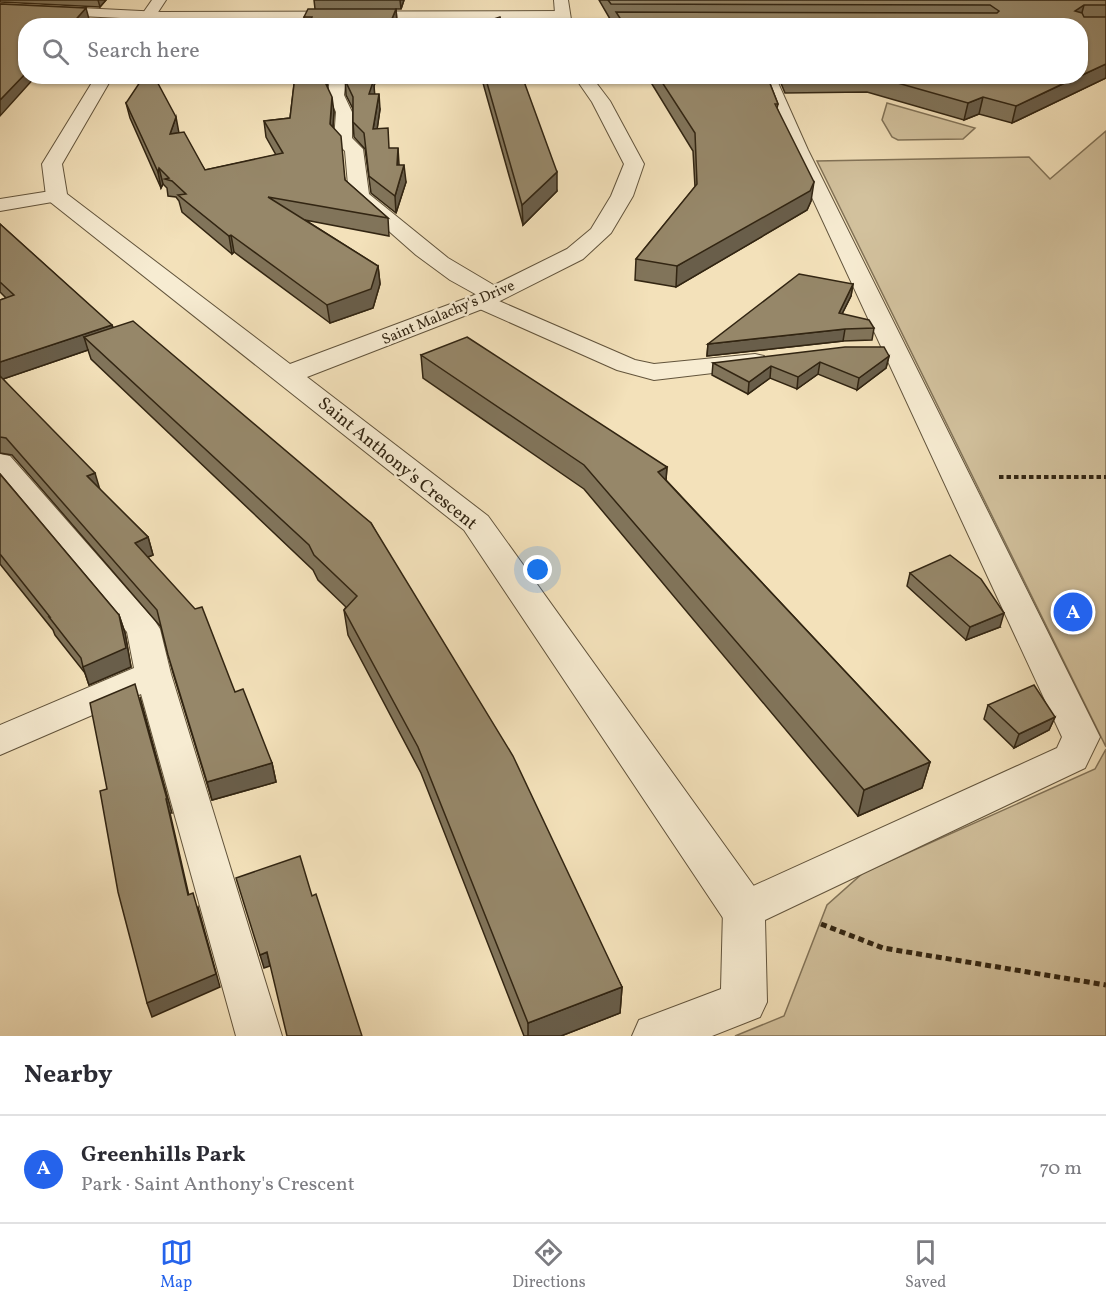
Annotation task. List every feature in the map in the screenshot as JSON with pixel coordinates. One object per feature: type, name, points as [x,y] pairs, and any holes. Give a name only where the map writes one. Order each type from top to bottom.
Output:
[{"type":"street","points":[[146,18],[159,0]]},
{"type":"street","points":[[57,196],[52,164],[100,84]]},
{"type":"street","name":"Saint Malachy's Drive","points":[[288,375],[488,298],[575,254],[600,233],[622,196],[634,165],[601,101],[588,84]]},
{"type":"street","name":"Saint Anthony's Crescent","points":[[57,196],[476,523],[744,910]]},
{"type":"lane","points":[[0,9],[119,18]]},
{"type":"lane","points":[[477,18],[563,16],[588,18]]},
{"type":"lane","points":[[337,84],[336,95],[344,112],[343,140],[354,149],[359,196],[391,224],[488,298],[626,365],[654,372],[772,358]]},
{"type":"lane","points":[[655,1036],[744,1002],[744,910],[1071,758],[1081,737],[956,477],[884,349],[769,84]]},
{"type":"lane","points":[[0,205],[57,196]]},
{"type":"lane","points":[[0,462],[143,629],[153,674],[259,1036]]},
{"type":"lane","points":[[0,741],[153,674]]},
{"type":"path","points":[[956,477],[1106,477]]},
{"type":"path","points":[[821,924],[883,948],[1106,985]]},
{"type":"shaded area","points":[[887,103],[975,128],[963,139],[898,140],[892,137],[882,120]]},
{"type":"shaded area","points":[[1106,131],[1106,747],[817,161],[1029,157],[1050,179]]},
{"type":"shaded area","points":[[1106,749],[1106,1036],[735,1036],[784,1016],[827,905],[863,873],[1095,769]]},
{"type":"building","points":[[608,0],[1106,0],[1106,5],[1084,5],[1075,11],[1082,13],[1084,17],[1106,17],[1106,64],[1088,72],[1088,18],[620,18],[616,12],[997,13],[999,11],[990,5],[611,4]]},
{"type":"building","points":[[0,4],[86,8],[77,18],[18,18],[18,81],[0,100]]},
{"type":"building","points":[[308,9],[396,9],[392,18],[304,17]]},
{"type":"building","points":[[139,84],[158,84],[176,117],[170,134],[184,132],[205,170],[283,153],[264,121],[290,118],[294,84],[326,84],[332,97],[330,124],[341,136],[345,180],[388,218],[268,197],[378,266],[371,289],[327,305],[231,235],[229,236],[178,195],[186,194],[172,181],[165,179],[169,178],[159,168],[158,172],[126,103]]},
{"type":"building","points":[[347,84],[372,84],[369,94],[379,94],[373,129],[388,128],[389,148],[398,148],[397,165],[404,165],[395,196],[369,176],[364,133],[353,122],[353,97]]},
{"type":"building","points":[[487,84],[525,84],[557,172],[522,205]]},
{"type":"building","points":[[663,84],[770,84],[778,104],[775,104],[814,182],[810,191],[677,266],[636,259],[697,184],[695,133]]},
{"type":"building","points":[[901,84],[1062,84],[1016,106],[983,97],[968,103]]},
{"type":"building","points":[[0,224],[112,325],[0,362],[0,300],[14,295],[0,282]]},
{"type":"building","points":[[799,274],[853,284],[839,313],[869,320],[874,328],[708,344]]},
{"type":"building","points":[[133,321],[371,523],[513,756],[622,987],[528,1023],[418,747],[344,610],[357,596],[314,555],[309,545],[84,337]]},
{"type":"building","points":[[467,337],[667,467],[658,472],[930,762],[864,790],[584,465],[421,355]]},
{"type":"building","points":[[845,347],[884,347],[889,356],[859,378],[820,362],[798,377],[771,366],[749,382],[713,363]]},
{"type":"building","points":[[0,376],[95,473],[87,476],[148,537],[135,543],[195,609],[202,607],[235,692],[243,689],[272,763],[207,782],[168,655],[157,610],[6,438],[0,437]]},
{"type":"building","points":[[0,474],[119,615],[126,648],[83,667],[81,658],[0,554]]},
{"type":"building","points":[[950,555],[981,579],[1004,613],[970,627],[910,573]]},
{"type":"building","points":[[135,684],[167,799],[188,895],[193,893],[216,974],[147,1003],[118,892],[100,791],[107,789],[90,703]]},
{"type":"building","points":[[1034,685],[1055,717],[1019,734],[988,705]]},
{"type":"building","points":[[300,856],[312,896],[316,894],[362,1036],[287,1036],[267,952],[260,955],[236,878]]},
{"type":"place","name":"Greenhills Park","points":[[1073,612]]}]
